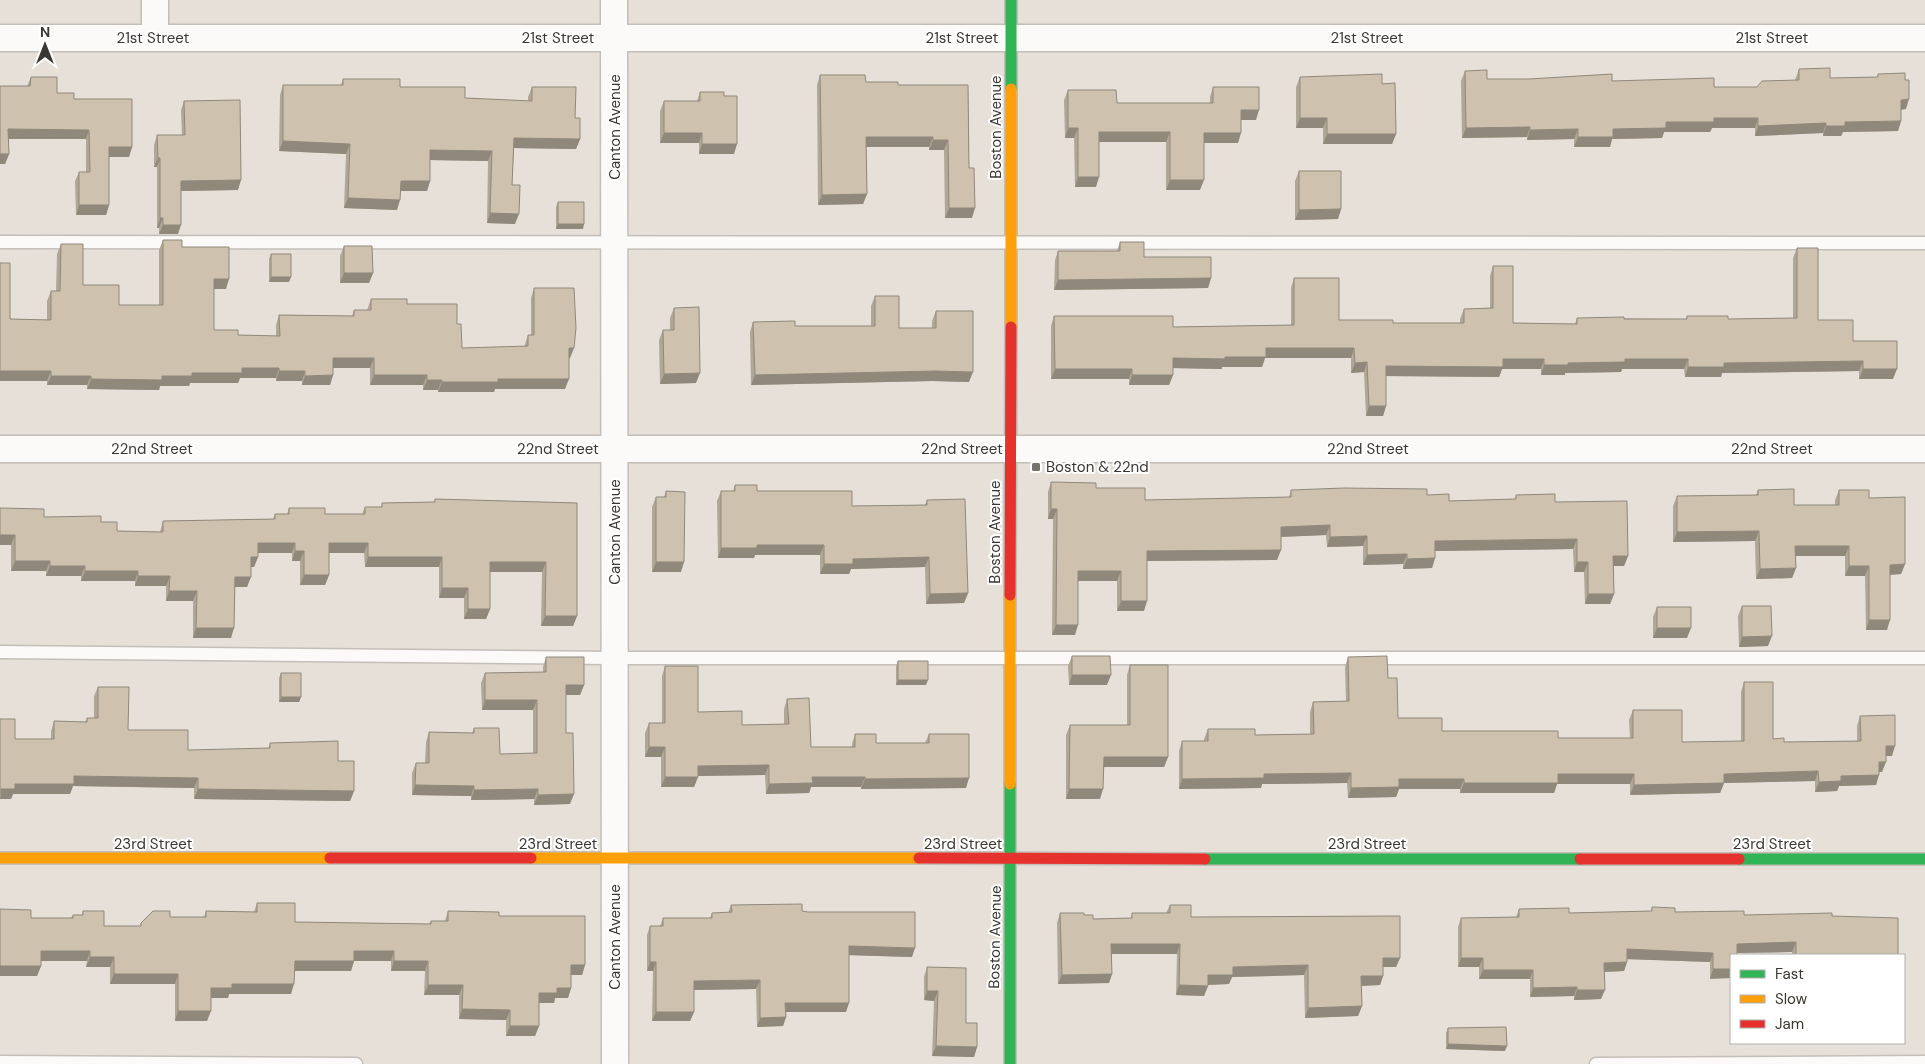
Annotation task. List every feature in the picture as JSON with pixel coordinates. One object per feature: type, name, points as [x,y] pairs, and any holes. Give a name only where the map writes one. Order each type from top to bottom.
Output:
[{"type":"street","points":[[155,0],[155,38]]},
{"type":"street","name":"Canton Avenue","points":[[614,0],[615,1064]]},
{"type":"street","name":"Boston Avenue","points":[[1010,1064],[1012,859],[1009,449],[1011,0]]},
{"type":"street","name":"21st Street","points":[[0,38],[1925,38]]},
{"type":"street","name":"22nd Street","points":[[0,449],[1925,449]]},
{"type":"street","name":"23rd Street","points":[[0,858],[1925,859]]},
{"type":"lane","points":[[0,242],[1925,243]]},
{"type":"lane","points":[[0,652],[615,658],[1010,656],[1925,658]]},
{"type":"lane","points":[[0,1062],[356,1064]]},
{"type":"lane","points":[[1596,1064],[1925,1062]]},
{"type":"building","points":[[1830,68],[1830,78],[1878,77],[1878,74],[1905,73],[1905,80],[1909,80],[1909,99],[1901,100],[1901,121],[1845,122],[1845,126],[1826,126],[1826,123],[1758,126],[1758,118],[1714,118],[1714,122],[1666,122],[1666,128],[1613,129],[1613,137],[1578,137],[1578,129],[1530,130],[1530,127],[1466,128],[1465,71],[1487,70],[1487,79],[1529,79],[1612,74],[1612,81],[1714,78],[1714,87],[1757,87],[1762,81],[1799,80],[1799,69]]},
{"type":"building","points":[[1382,74],[1382,84],[1395,83],[1396,134],[1327,134],[1327,118],[1300,118],[1300,77]]},
{"type":"building","points":[[820,75],[865,75],[866,82],[898,82],[898,85],[968,85],[969,168],[974,168],[975,208],[949,208],[948,140],[933,140],[933,137],[866,137],[867,194],[822,195]]},
{"type":"building","points":[[31,77],[57,77],[57,93],[74,93],[74,99],[132,99],[132,147],[109,147],[109,205],[79,205],[79,172],[90,172],[89,130],[8,129],[9,154],[0,154],[0,86],[30,86]]},
{"type":"building","points":[[343,79],[400,79],[400,87],[465,87],[465,98],[532,101],[532,87],[576,87],[575,118],[580,118],[580,139],[514,138],[512,185],[520,185],[519,214],[490,213],[492,151],[430,150],[430,181],[401,181],[400,200],[348,198],[350,144],[283,141],[283,85],[343,85]]},
{"type":"building","points":[[1213,87],[1259,87],[1259,110],[1241,110],[1241,133],[1204,133],[1204,180],[1170,180],[1170,132],[1099,132],[1099,177],[1078,177],[1078,128],[1068,128],[1068,90],[1116,90],[1117,103],[1213,103]]},
{"type":"building","points":[[700,92],[724,92],[724,96],[737,96],[737,144],[702,144],[702,133],[664,133],[664,101],[700,101]]},
{"type":"building","points":[[240,100],[241,180],[181,181],[181,225],[163,225],[163,218],[160,218],[160,158],[158,158],[157,135],[185,135],[184,101]]},
{"type":"building","points":[[1299,171],[1341,171],[1341,209],[1299,210]]},
{"type":"building","points":[[558,202],[584,202],[584,224],[558,224]]},
{"type":"building","points":[[163,240],[182,240],[182,247],[229,247],[229,279],[214,279],[214,330],[238,330],[238,335],[280,336],[279,315],[354,316],[354,310],[371,310],[371,299],[407,299],[407,304],[457,304],[457,324],[461,324],[462,348],[528,346],[528,335],[534,335],[534,288],[574,288],[576,328],[574,348],[569,348],[569,379],[498,379],[498,382],[442,382],[442,380],[427,380],[427,375],[374,375],[374,358],[333,358],[333,375],[305,376],[305,371],[279,371],[279,368],[242,368],[242,373],[192,373],[192,376],[162,376],[162,380],[91,379],[91,376],[51,376],[51,371],[0,371],[0,263],[10,263],[10,319],[51,320],[51,291],[60,291],[61,244],[83,244],[83,285],[119,285],[119,305],[163,305]]},
{"type":"building","points":[[1120,242],[1144,242],[1144,257],[1211,257],[1211,278],[1058,280],[1058,251],[1120,251]]},
{"type":"building","points":[[344,246],[372,246],[373,273],[344,273]]},
{"type":"building","points":[[1797,248],[1818,248],[1818,320],[1853,320],[1853,341],[1897,341],[1897,369],[1863,369],[1863,361],[1724,363],[1724,367],[1688,367],[1688,359],[1625,359],[1625,362],[1544,365],[1544,359],[1503,359],[1503,367],[1386,366],[1386,406],[1369,406],[1367,362],[1355,363],[1354,348],[1266,348],[1266,357],[1225,357],[1225,359],[1173,358],[1173,375],[1132,375],[1132,369],[1055,369],[1054,316],[1173,316],[1173,327],[1294,325],[1294,278],[1339,278],[1339,320],[1393,320],[1393,323],[1464,323],[1464,309],[1493,308],[1493,266],[1513,266],[1513,323],[1577,324],[1577,318],[1624,317],[1624,319],[1687,319],[1687,316],[1728,316],[1728,319],[1797,318]]},
{"type":"building","points":[[271,254],[291,254],[291,277],[271,277]]},
{"type":"building","points":[[875,296],[899,296],[899,328],[936,328],[936,311],[973,311],[973,372],[936,371],[755,375],[753,322],[795,321],[795,326],[875,326]]},
{"type":"building","points":[[699,307],[700,373],[664,374],[663,330],[674,330],[674,308]]},
{"type":"building","points":[[1051,482],[1096,483],[1096,488],[1145,488],[1145,500],[1291,497],[1291,490],[1344,488],[1427,489],[1427,495],[1449,494],[1449,501],[1516,499],[1516,495],[1555,494],[1555,502],[1627,501],[1628,556],[1613,556],[1614,594],[1588,594],[1588,562],[1577,562],[1577,539],[1435,541],[1435,558],[1407,559],[1407,554],[1367,555],[1367,536],[1330,537],[1330,525],[1281,527],[1281,550],[1147,551],[1147,601],[1121,601],[1121,571],[1078,571],[1078,625],[1056,625],[1057,509],[1051,509]]},
{"type":"building","points":[[735,485],[757,485],[757,491],[852,491],[852,506],[927,505],[927,500],[965,499],[968,593],[930,594],[929,557],[853,559],[853,564],[824,564],[824,545],[757,545],[757,548],[721,548],[721,491],[735,491]]},
{"type":"building","points":[[1794,489],[1794,505],[1839,505],[1839,490],[1869,490],[1869,498],[1905,497],[1905,564],[1890,565],[1890,620],[1869,620],[1869,566],[1849,566],[1849,546],[1795,546],[1796,568],[1760,569],[1759,531],[1677,532],[1677,496],[1758,495],[1758,490]]},
{"type":"building","points":[[666,491],[685,492],[684,562],[656,562],[656,497],[666,497]]},
{"type":"building","points":[[435,499],[577,503],[577,616],[545,616],[546,562],[490,562],[490,609],[468,609],[468,588],[442,588],[442,557],[368,557],[368,543],[329,543],[329,575],[304,575],[304,551],[295,551],[295,543],[258,543],[258,557],[251,557],[251,577],[235,577],[234,628],[196,628],[197,591],[169,591],[170,576],[138,576],[138,571],[85,571],[85,566],[50,566],[50,561],[15,561],[15,535],[0,535],[0,508],[44,509],[44,517],[101,516],[101,522],[117,522],[117,531],[163,532],[163,521],[275,519],[275,514],[289,514],[289,508],[325,508],[325,514],[365,514],[365,507],[382,507],[382,503],[435,502]]},
{"type":"building","points":[[1742,606],[1771,606],[1772,636],[1742,637]]},
{"type":"building","points":[[1657,607],[1691,607],[1691,628],[1657,628]]},
{"type":"building","points":[[1072,656],[1110,656],[1111,675],[1072,675]]},
{"type":"building","points":[[1387,656],[1388,678],[1397,678],[1398,718],[1442,718],[1442,731],[1558,731],[1558,738],[1633,738],[1633,710],[1682,710],[1682,742],[1744,741],[1744,682],[1773,682],[1773,739],[1784,738],[1784,742],[1861,741],[1860,716],[1895,715],[1895,746],[1886,746],[1886,762],[1879,762],[1879,775],[1841,776],[1841,781],[1819,782],[1818,771],[1724,774],[1724,783],[1634,785],[1634,774],[1558,774],[1558,783],[1464,783],[1464,779],[1399,779],[1399,787],[1351,788],[1351,773],[1264,774],[1264,778],[1182,779],[1182,741],[1208,741],[1208,729],[1255,729],[1255,735],[1314,734],[1313,702],[1349,701],[1348,657]]},
{"type":"building","points":[[546,657],[584,657],[584,685],[566,685],[566,733],[573,733],[574,794],[538,795],[538,789],[474,790],[474,786],[415,785],[416,763],[429,763],[429,732],[474,733],[474,728],[499,728],[500,754],[537,753],[537,700],[485,700],[485,673],[546,672]]},
{"type":"building","points":[[898,661],[928,661],[928,680],[898,680]]},
{"type":"building","points":[[1130,665],[1168,665],[1168,757],[1104,757],[1103,789],[1069,789],[1070,725],[1130,725]]},
{"type":"building","points":[[665,666],[698,666],[698,712],[742,711],[742,725],[789,724],[787,699],[809,698],[811,747],[855,747],[855,734],[876,734],[876,743],[929,743],[929,734],[969,734],[969,778],[865,779],[865,777],[812,777],[813,783],[769,784],[769,765],[698,766],[698,777],[665,777],[665,747],[649,747],[649,723],[665,723]]},
{"type":"building","points":[[281,673],[301,673],[301,697],[281,697]]},
{"type":"building","points":[[98,687],[129,687],[128,730],[188,730],[188,750],[270,748],[270,743],[338,741],[338,761],[354,761],[354,791],[198,789],[198,778],[74,776],[74,784],[15,784],[15,789],[1,789],[0,794],[0,719],[15,719],[15,739],[54,739],[54,721],[87,722],[87,718],[98,718]]},
{"type":"building","points":[[257,903],[295,903],[295,922],[431,924],[431,921],[448,921],[448,911],[499,912],[499,916],[585,916],[585,965],[571,965],[571,988],[557,988],[557,993],[539,993],[539,1026],[510,1026],[510,1010],[462,1009],[463,985],[428,985],[428,961],[394,961],[394,951],[354,951],[354,961],[295,961],[294,984],[232,984],[232,988],[211,988],[211,1011],[178,1011],[178,974],[114,974],[114,957],[90,957],[90,951],[41,951],[41,966],[0,966],[0,909],[31,910],[31,918],[73,918],[73,915],[83,915],[83,911],[104,911],[104,926],[141,926],[141,923],[153,911],[170,911],[170,917],[206,917],[206,911],[257,912]]},
{"type":"building","points":[[802,904],[802,911],[808,912],[915,912],[915,948],[849,946],[849,1003],[785,1003],[786,1017],[760,1018],[760,980],[694,981],[694,1012],[656,1012],[656,962],[650,962],[650,926],[663,926],[663,918],[712,918],[712,913],[732,912],[731,905]]},
{"type":"building","points":[[1170,905],[1191,905],[1191,917],[1400,916],[1400,958],[1383,958],[1383,976],[1361,976],[1362,1006],[1308,1008],[1308,965],[1233,967],[1233,975],[1208,975],[1208,986],[1179,985],[1180,944],[1111,944],[1112,974],[1062,975],[1060,913],[1084,913],[1084,915],[1093,915],[1093,919],[1132,918],[1132,913],[1170,913]]},
{"type":"building","points":[[1652,907],[1675,908],[1675,912],[1744,911],[1744,915],[1832,913],[1832,916],[1898,918],[1898,954],[1796,954],[1796,942],[1737,944],[1737,954],[1730,954],[1730,969],[1713,969],[1713,953],[1627,949],[1627,962],[1604,963],[1605,990],[1577,990],[1577,987],[1533,988],[1533,970],[1483,970],[1483,958],[1461,958],[1461,918],[1519,917],[1519,909],[1569,908],[1569,913],[1652,911]]},
{"type":"building","points":[[927,967],[966,968],[966,1023],[977,1023],[977,1047],[936,1046],[938,991],[927,991]]},
{"type":"building","points":[[1506,1027],[1507,1046],[1448,1044],[1448,1028]]},
{"type":"traffic: fast","points":[[1011,0],[1011,89]]},
{"type":"traffic: fast","points":[[1010,784],[1010,1064]]},
{"type":"traffic: fast","points":[[1205,859],[1580,859]]},
{"type":"traffic: fast","points":[[1739,859],[1925,859]]},
{"type":"traffic: slow","points":[[1011,89],[1011,327]]},
{"type":"traffic: slow","points":[[1010,595],[1010,784]]},
{"type":"traffic: slow","points":[[0,858],[330,858]]},
{"type":"traffic: slow","points":[[531,858],[919,858]]},
{"type":"traffic: jam","points":[[1010,595],[1011,327]]},
{"type":"traffic: jam","points":[[330,858],[531,858]]},
{"type":"traffic: jam","points":[[919,858],[1205,859]]},
{"type":"traffic: jam","points":[[1580,859],[1739,859]]},
{"type":"place","name":"Boston & 22nd","points":[[1036,467]]}]
